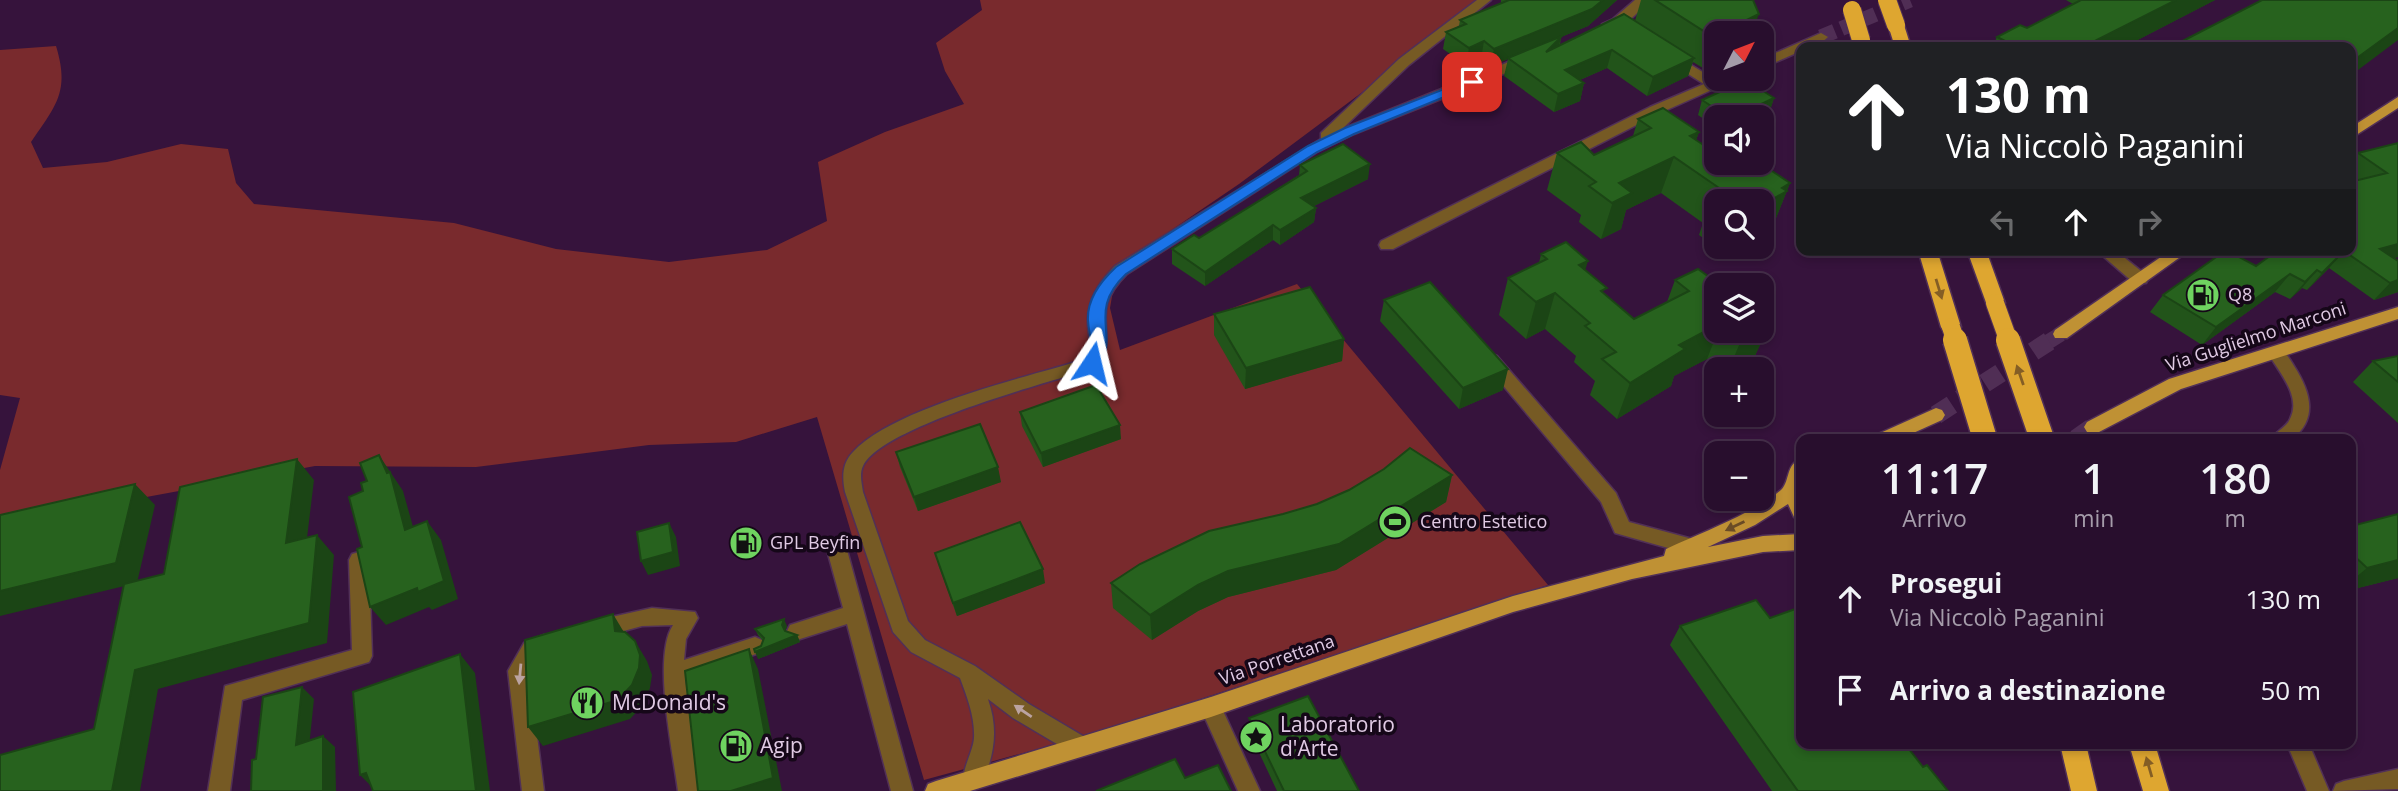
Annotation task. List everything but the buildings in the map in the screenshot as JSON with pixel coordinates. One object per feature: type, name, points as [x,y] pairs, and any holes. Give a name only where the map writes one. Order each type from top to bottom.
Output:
[{"type":"highway","points":[[1887,0],[1901,42]]},
{"type":"highway","points":[[1851,5],[1862,42]]},
{"type":"highway","points":[[1929,256],[1983,434]]},
{"type":"highway","points":[[1978,256],[2040,434]]},
{"type":"highway","points":[[2074,749],[2084,791]]},
{"type":"highway","points":[[2143,749],[2156,791]]},
{"type":"main road","points":[[2356,131],[2398,101]]},
{"type":"main road","points":[[2061,334],[2173,256]]},
{"type":"main road","name":"Via Guglielmo Marconi","points":[[2093,428],[2175,384],[2398,313]]},
{"type":"main road","points":[[1896,434],[1931,419],[1920,434]]},
{"type":"main road","points":[[1796,474],[1793,491],[1796,499]]},
{"type":"main road","name":"Via Porrettana","points":[[1632,571],[1693,547],[1748,520],[1793,491]]},
{"type":"main road","name":"Via Porrettana","points":[[936,791],[1211,707],[1513,604],[1632,571],[1763,544],[1796,542]]},
{"type":"street","points":[[1312,149],[1404,62],[1458,18],[1485,0]]},
{"type":"street","points":[[1592,33],[1623,26],[1643,0]]},
{"type":"street","points":[[1810,42],[1821,37]]},
{"type":"street","points":[[1774,59],[1796,48]]},
{"type":"street","points":[[1661,50],[1704,78]]},
{"type":"street","points":[[1080,746],[1021,711],[968,672],[918,646],[900,626],[850,477],[858,458],[872,443],[891,432],[941,412],[1092,363],[1098,356],[1100,342],[1096,320],[1097,307],[1108,283],[1121,270],[1312,149],[1349,131],[1541,53]]},
{"type":"street","points":[[1387,244],[1655,110],[1704,90]]},
{"type":"street","points":[[2111,256],[2140,279]]},
{"type":"street","points":[[1481,350],[1609,498],[1622,528],[1693,547]]},
{"type":"street","points":[[2276,353],[2295,382],[2302,403],[2297,423],[2285,434]]},
{"type":"street","points":[[837,550],[902,791]]},
{"type":"street","points":[[219,791],[232,693],[362,656],[359,560]]},
{"type":"street","points":[[797,631],[854,613]]},
{"type":"street","points":[[533,791],[518,671],[531,649],[644,615],[661,614],[688,618],[676,637],[674,672],[689,791]]},
{"type":"street","points":[[674,672],[755,646]]},
{"type":"street","points":[[968,672],[985,720],[985,752],[973,779]]},
{"type":"street","points":[[1211,707],[1249,791]]},
{"type":"street","points":[[2300,749],[2318,791]]},
{"type":"street","points":[[2344,791],[2398,779]]},
{"type":"shaded area","points":[[980,0],[1486,0],[1239,184],[1117,267],[1110,308],[1120,350],[1297,284],[1548,585],[1100,732],[924,780],[817,417],[736,442],[649,445],[476,467],[315,466],[0,524],[0,470],[20,398],[0,395],[0,50],[56,46],[62,75],[61,87],[54,107],[31,142],[43,168],[107,162],[181,144],[228,149],[236,183],[254,204],[454,223],[556,249],[669,262],[767,250],[827,221],[818,162],[885,132],[964,104],[945,71],[936,43],[982,10]]},
{"type":"tunnel","points":[[1821,37],[1910,0]]},
{"type":"tunnel","points":[[2048,342],[2061,334]]},
{"type":"tunnel","points":[[1936,415],[2051,340]]},
{"type":"tunnel","points":[[2083,434],[2093,427]]},
{"type":"place","name":"Q8","points":[[2203,295]]},
{"type":"place","name":"Centro Estetico","points":[[1395,522]]},
{"type":"place","name":"GPL Beyfin","points":[[746,543]]},
{"type":"place","name":"McDonald's","points":[[587,703]]},
{"type":"place","name":"Laboratorio d'Arte","points":[[1256,737]]},
{"type":"place","name":"Agip","points":[[736,746]]},
{"type":"route","points":[[1092,363],[1098,356],[1100,342],[1096,320],[1097,307],[1108,283],[1121,270],[1312,149],[1349,131],[1472,82]]}]
